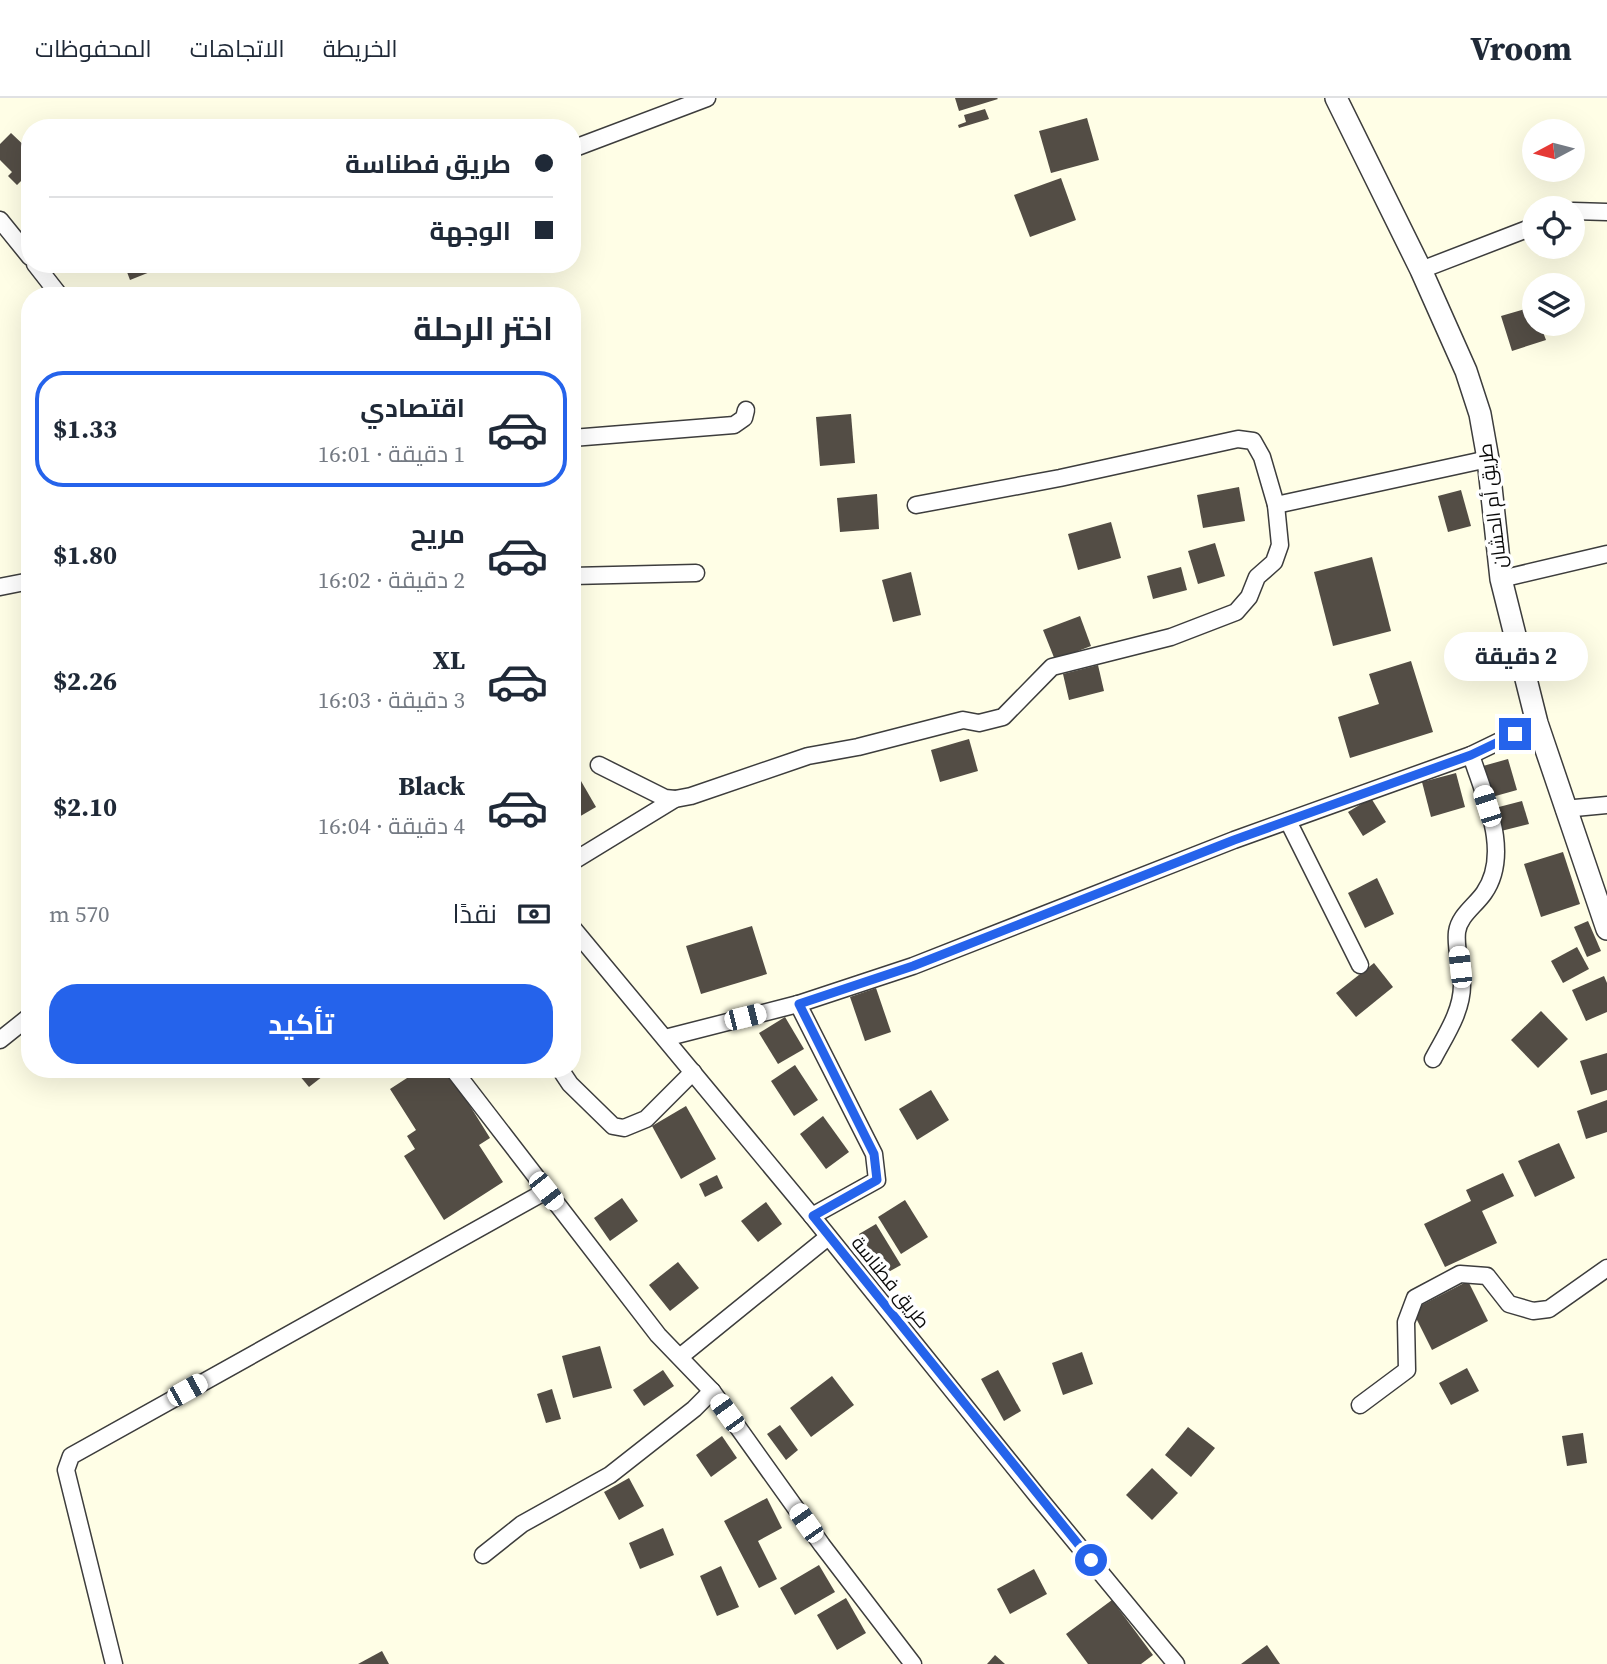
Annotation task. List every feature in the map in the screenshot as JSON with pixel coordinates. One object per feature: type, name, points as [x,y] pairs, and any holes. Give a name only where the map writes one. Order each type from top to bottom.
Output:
[{"type":"street","points":[[581,146],[707,98]]},
{"type":"street","name":"طريق أم الحشان","points":[[1336,98],[1421,270],[1466,371],[1480,414],[1488,459],[1501,579],[1537,723],[1564,809],[1607,929]]},
{"type":"street","points":[[1585,211],[1607,212]]},
{"type":"street","points":[[0,220],[21,246]]},
{"type":"street","points":[[1421,270],[1522,231]]},
{"type":"street","points":[[42,273],[53,287]]},
{"type":"street","points":[[581,437],[734,425],[744,418],[746,410]]},
{"type":"street","points":[[599,765],[665,798],[675,799],[808,756],[858,747],[963,720],[989,722],[1003,717],[1052,667],[1171,636],[1236,612],[1249,597],[1257,577],[1274,562],[1280,545],[1276,505],[1262,457],[1253,441],[1238,439],[1060,478],[916,505]]},
{"type":"street","points":[[1276,505],[1488,459]]},
{"type":"street","points":[[1501,579],[1607,554]]},
{"type":"street","points":[[581,576],[696,573]]},
{"type":"street","points":[[0,586],[21,582]]},
{"type":"street","points":[[665,1038],[799,1004],[913,966],[1288,821],[1471,755],[1537,723]]},
{"type":"street","points":[[1433,1059],[1459,1007],[1462,986],[1457,930],[1463,918],[1486,891],[1496,860],[1496,832],[1471,755]]},
{"type":"street","points":[[581,856],[675,799]]},
{"type":"street","points":[[1564,809],[1607,806]]},
{"type":"street","points":[[1288,821],[1360,965]]},
{"type":"street","name":"طريق فطناسة","points":[[581,938],[813,1216],[1176,1664]]},
{"type":"street","points":[[799,1004],[874,1154],[877,1171],[877,1180],[813,1216]]},
{"type":"street","points":[[0,1040],[21,1023]]},
{"type":"street","points":[[566,1078],[613,1126],[624,1128],[646,1119],[693,1072]]},
{"type":"street","points":[[460,1078],[658,1335],[712,1391],[822,1545],[913,1664]]},
{"type":"street","points":[[114,1664],[66,1470],[71,1456],[546,1191]]},
{"type":"street","points":[[681,1356],[828,1237]]},
{"type":"street","points":[[1360,1405],[1407,1370],[1406,1322],[1415,1298],[1460,1274],[1488,1276],[1509,1304],[1533,1311],[1549,1308],[1607,1268]]},
{"type":"street","points":[[483,1555],[522,1524],[611,1475],[694,1409],[712,1391]]},
{"type":"building","points":[[955,98],[997,98],[998,99],[959,111]]},
{"type":"building","points":[[985,109],[989,119],[959,128],[958,125],[966,122],[964,115]]},
{"type":"building","points":[[1087,118],[1099,160],[1051,173],[1039,131]]},
{"type":"building","points":[[11,133],[21,142],[21,181],[17,185],[8,176],[12,172],[0,160],[0,144]]},
{"type":"building","points":[[1061,178],[1076,220],[1030,237],[1014,195]]},
{"type":"building","points":[[127,273],[148,273],[130,280]]},
{"type":"building","points":[[1522,310],[1522,336],[1544,336],[1546,340],[1512,351],[1501,316]]},
{"type":"building","points":[[851,414],[855,463],[820,466],[816,417]]},
{"type":"building","points":[[1239,487],[1245,521],[1203,528],[1197,495]]},
{"type":"building","points":[[1461,490],[1471,526],[1448,532],[1438,496]]},
{"type":"building","points":[[877,494],[879,529],[840,532],[837,498]]},
{"type":"building","points":[[1111,522],[1121,558],[1078,570],[1068,534]]},
{"type":"building","points":[[1215,543],[1225,576],[1198,584],[1188,551]]},
{"type":"building","points":[[1372,557],[1391,631],[1333,646],[1314,572]]},
{"type":"building","points":[[1181,567],[1187,590],[1153,599],[1147,576]]},
{"type":"building","points":[[911,572],[921,615],[893,622],[882,580]]},
{"type":"building","points":[[1080,616],[1091,646],[1055,660],[1043,630]]},
{"type":"building","points":[[1493,640],[1501,666],[1481,673],[1473,647]]},
{"type":"building","points":[[1411,661],[1433,732],[1350,758],[1338,717],[1379,704],[1369,674]]},
{"type":"building","points":[[1098,665],[1104,691],[1069,700],[1063,674]]},
{"type":"building","points":[[969,739],[978,771],[940,782],[931,750]]},
{"type":"building","points":[[1508,759],[1517,790],[1492,797],[1483,766]]},
{"type":"building","points":[[1456,773],[1465,807],[1431,817],[1422,782]]},
{"type":"building","points":[[581,781],[596,807],[581,816]]},
{"type":"building","points":[[1371,798],[1386,822],[1363,836],[1348,812]]},
{"type":"building","points":[[1522,801],[1529,824],[1501,831],[1495,808]]},
{"type":"building","points":[[1563,852],[1580,904],[1541,917],[1524,864]]},
{"type":"building","points":[[1377,878],[1394,914],[1365,928],[1348,893]]},
{"type":"building","points":[[1588,921],[1601,951],[1587,957],[1574,927]]},
{"type":"building","points":[[752,926],[767,974],[701,994],[686,946]]},
{"type":"building","points":[[1577,947],[1589,969],[1563,983],[1551,961]]},
{"type":"building","points":[[1374,963],[1393,987],[1356,1017],[1336,993]]},
{"type":"building","points":[[1604,976],[1607,983],[1607,1012],[1586,1021],[1572,990]]},
{"type":"building","points":[[876,988],[891,1032],[865,1041],[850,997]]},
{"type":"building","points":[[1541,1011],[1568,1039],[1538,1068],[1511,1040]]},
{"type":"building","points":[[785,1017],[804,1049],[778,1064],[759,1033]]},
{"type":"building","points":[[1607,1053],[1607,1090],[1591,1095],[1580,1061]]},
{"type":"building","points":[[795,1065],[818,1100],[794,1116],[771,1081]]},
{"type":"building","points":[[302,1078],[320,1078],[309,1087]]},
{"type":"building","points":[[407,1078],[453,1078],[490,1138],[479,1145],[503,1182],[444,1220],[404,1156],[415,1149],[407,1136],[416,1130],[390,1089]]},
{"type":"building","points":[[931,1090],[949,1120],[917,1140],[899,1109]]},
{"type":"building","points":[[1607,1100],[1607,1132],[1586,1139],[1577,1111]]},
{"type":"building","points":[[686,1106],[716,1159],[681,1179],[652,1126]]},
{"type":"building","points":[[823,1116],[849,1152],[826,1169],[800,1134]]},
{"type":"building","points":[[1559,1143],[1575,1178],[1535,1197],[1518,1161]]},
{"type":"building","points":[[1503,1173],[1514,1196],[1482,1211],[1497,1243],[1445,1267],[1424,1224],[1471,1201],[1466,1190]]},
{"type":"building","points":[[717,1175],[723,1188],[705,1197],[699,1184]]},
{"type":"building","points":[[622,1198],[638,1221],[610,1241],[594,1218]]},
{"type":"building","points":[[905,1200],[928,1237],[901,1254],[878,1217]]},
{"type":"building","points":[[766,1202],[782,1224],[758,1242],[741,1221]]},
{"type":"building","points":[[876,1224],[901,1265],[883,1275],[859,1234]]},
{"type":"building","points":[[678,1262],[699,1288],[670,1311],[649,1285]]},
{"type":"building","points":[[1468,1281],[1488,1321],[1432,1350],[1412,1310]]},
{"type":"building","points":[[600,1346],[612,1388],[573,1398],[562,1356]]},
{"type":"building","points":[[1082,1352],[1093,1384],[1063,1395],[1052,1363]]},
{"type":"building","points":[[1467,1368],[1479,1391],[1451,1405],[1439,1383]]},
{"type":"building","points":[[663,1370],[674,1386],[644,1406],[633,1390]]},
{"type":"building","points":[[998,1370],[1021,1411],[1004,1421],[981,1379]]},
{"type":"building","points":[[832,1376],[854,1405],[811,1437],[790,1408]]},
{"type":"building","points":[[552,1389],[561,1419],[546,1423],[537,1394]]},
{"type":"building","points":[[780,1425],[798,1450],[786,1460],[767,1434]]},
{"type":"building","points":[[1188,1427],[1215,1448],[1191,1477],[1165,1455]]},
{"type":"building","points":[[1583,1433],[1587,1463],[1567,1466],[1562,1436]]},
{"type":"building","points":[[722,1436],[737,1458],[711,1477],[696,1455]]},
{"type":"building","points":[[1152,1468],[1178,1493],[1152,1520],[1126,1495]]},
{"type":"building","points":[[629,1478],[644,1506],[619,1520],[604,1492]]},
{"type":"building","points":[[767,1498],[782,1528],[758,1541],[777,1579],[759,1588],[724,1521]]},
{"type":"building","points":[[663,1528],[674,1555],[640,1569],[629,1543]]},
{"type":"building","points":[[819,1565],[835,1592],[795,1615],[780,1588]]},
{"type":"building","points":[[721,1566],[739,1607],[717,1616],[700,1576]]},
{"type":"building","points":[[1034,1569],[1047,1594],[1010,1614],[997,1589]]},
{"type":"building","points":[[846,1598],[866,1633],[837,1650],[817,1615]]},
{"type":"building","points":[[1112,1600],[1153,1655],[1141,1664],[1088,1664],[1066,1634]]},
{"type":"building","points":[[1267,1645],[1280,1664],[1241,1664]]},
{"type":"building","points":[[382,1651],[389,1664],[358,1664]]},
{"type":"building","points":[[995,1655],[1005,1664],[987,1664]]},
{"type":"route","points":[[1091,1560],[813,1216],[877,1180],[877,1171],[874,1154],[799,1004],[913,966],[1234,840],[1471,755],[1515,734]]}]
